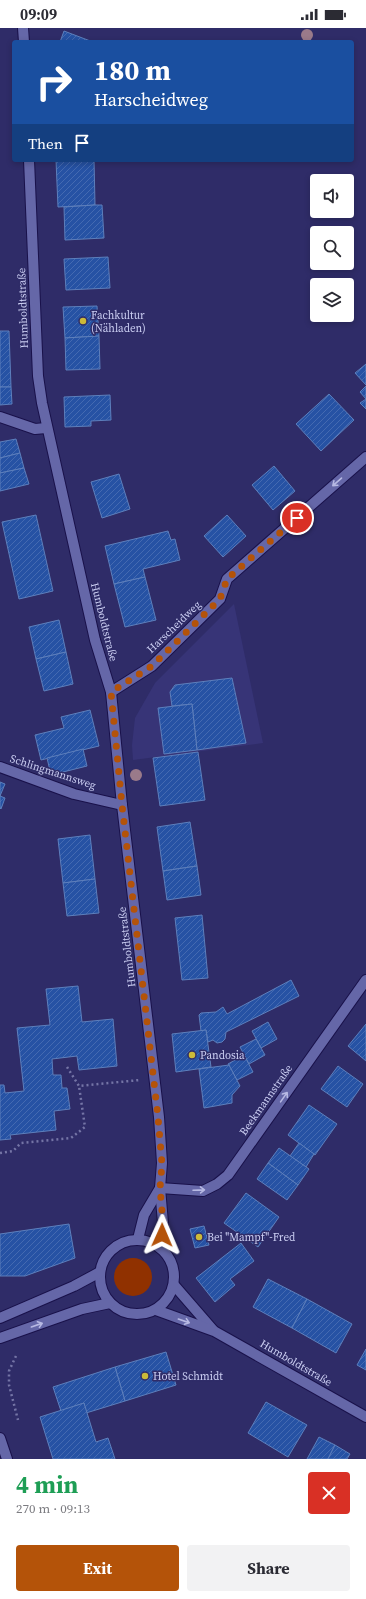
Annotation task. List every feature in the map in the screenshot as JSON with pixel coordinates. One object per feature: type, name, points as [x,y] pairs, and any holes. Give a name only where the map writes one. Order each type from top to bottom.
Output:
[{"type":"street","points":[[23,28],[24,40]]},
{"type":"street","name":"Humboldtstraße","points":[[29,162],[38,376],[46,428],[95,640],[111,692],[122,805],[155,1079],[162,1164],[160,1188],[163,1222],[161,1248]]},
{"type":"street","points":[[0,417],[35,429],[46,428]]},
{"type":"street","name":"Harscheidweg","points":[[111,692],[152,666],[220,599],[227,579],[366,457]]},
{"type":"street","name":"Schlingmannsweg","points":[[0,767],[74,794],[122,805]]},
{"type":"street","name":"Beekmannstraße","points":[[160,1188],[203,1191],[217,1184],[228,1175],[366,980]]},
{"type":"street","name":"Humboldtstraße","points":[[138,1239],[144,1215],[160,1188]]},
{"type":"street","points":[[138,1239],[150,1242],[161,1248],[170,1258],[175,1272],[174,1285],[167,1300],[156,1310],[140,1315],[123,1312],[110,1303],[101,1289],[100,1272],[106,1255],[120,1244],[138,1239]]},
{"type":"street","points":[[0,1318],[74,1286],[100,1272]]},
{"type":"street","name":"Humboldtstraße","points":[[174,1285],[214,1330]]},
{"type":"street","points":[[0,1338],[82,1310],[110,1303]]},
{"type":"street","name":"Humboldtstraße","points":[[156,1310],[184,1321],[214,1330],[366,1418]]},
{"type":"street","points":[[0,1438],[7,1459]]},
{"type":"path","points":[[0,1153],[13,1151],[21,1143],[71,1138],[85,1127],[79,1086],[67,1067]]},
{"type":"path","points":[[79,1086],[155,1079]]},
{"type":"path","points":[[16,1356],[9,1371],[9,1385],[18,1420]]},
{"type":"shaded area","points":[[234,604],[263,743],[133,760],[132,745],[135,718],[155,683]]},
{"type":"shaded area","points":[[133,1258],[143,1261],[149,1267],[152,1277],[149,1287],[143,1293],[133,1296],[123,1293],[117,1287],[114,1277],[117,1267],[123,1261]]},
{"type":"building","points":[[64,31],[88,40],[61,40]]},
{"type":"building","points":[[56,162],[94,162],[95,205],[58,207]]},
{"type":"building","points":[[102,205],[104,238],[65,240],[64,207]]},
{"type":"building","points":[[108,257],[110,288],[66,290],[64,259]]},
{"type":"building","points":[[97,306],[99,336],[65,338],[63,307]]},
{"type":"building","points":[[0,331],[9,331],[11,387],[0,387]]},
{"type":"building","points":[[99,336],[100,369],[66,370],[65,338]]},
{"type":"building","points":[[366,364],[366,385],[355,373]]},
{"type":"building","points":[[366,386],[366,399],[360,392]]},
{"type":"building","points":[[0,387],[11,387],[12,404],[0,405]]},
{"type":"building","points":[[329,394],[354,420],[321,451],[296,424]]},
{"type":"building","points":[[110,395],[111,420],[91,421],[91,426],[65,427],[64,397]]},
{"type":"building","points":[[366,399],[366,409],[360,403]]},
{"type":"building","points":[[16,439],[20,453],[0,458],[0,442]]},
{"type":"building","points":[[20,453],[24,468],[0,473],[0,458]]},
{"type":"building","points":[[274,466],[295,491],[273,510],[252,485]]},
{"type":"building","points":[[24,468],[29,484],[0,491],[0,473]]},
{"type":"building","points":[[119,474],[130,509],[102,518],[91,482]]},
{"type":"building","points":[[36,515],[53,591],[19,599],[2,522]]},
{"type":"building","points":[[227,515],[246,536],[223,557],[204,536]]},
{"type":"building","points":[[168,531],[171,540],[175,539],[180,560],[143,569],[145,577],[114,584],[105,546]]},
{"type":"building","points":[[145,577],[156,620],[125,627],[114,584]]},
{"type":"building","points":[[59,620],[66,652],[36,659],[29,627]]},
{"type":"building","points":[[66,652],[73,684],[44,691],[36,659]]},
{"type":"building","points":[[232,678],[246,743],[197,750],[192,704],[172,706],[170,692],[175,685]]},
{"type":"building","points":[[192,704],[197,750],[164,754],[158,708]]},
{"type":"building","points":[[90,710],[99,746],[41,760],[35,735],[64,728],[61,717]]},
{"type":"building","points":[[83,749],[87,766],[51,775],[47,758]]},
{"type":"building","points":[[198,752],[205,800],[160,806],[153,758]]},
{"type":"building","points":[[0,782],[5,784],[0,796]]},
{"type":"building","points":[[0,796],[5,798],[1,809],[0,808]]},
{"type":"building","points":[[190,822],[197,866],[163,871],[157,827]]},
{"type":"building","points":[[90,835],[95,879],[63,883],[58,839]]},
{"type":"building","points":[[197,866],[201,895],[167,900],[163,871]]},
{"type":"building","points":[[95,879],[99,913],[67,916],[63,883]]},
{"type":"building","points":[[202,915],[208,978],[182,980],[175,918]]},
{"type":"building","points":[[291,980],[299,996],[226,1032],[225,1039],[222,1042],[217,1043],[213,1040],[208,1042],[206,1030],[201,1031],[199,1015],[201,1013],[216,1012],[223,1007],[227,1014]]},
{"type":"building","points":[[78,986],[82,1022],[113,1019],[117,1066],[79,1070],[77,1056],[52,1059],[53,1075],[61,1075],[62,1088],[67,1088],[70,1109],[54,1111],[56,1130],[10,1135],[11,1139],[0,1140],[0,1085],[4,1085],[5,1093],[24,1091],[17,1028],[50,1025],[46,989]]},
{"type":"building","points":[[268,1022],[277,1039],[261,1048],[252,1031]]},
{"type":"building","points":[[366,1024],[366,1061],[348,1046]]},
{"type":"building","name":"Pandosia","points":[[206,1030],[211,1067],[176,1072],[172,1034]]},
{"type":"building","points":[[256,1039],[265,1055],[249,1064],[240,1047]]},
{"type":"building","points":[[244,1055],[253,1072],[237,1080],[228,1064]]},
{"type":"building","points":[[229,1065],[240,1086],[232,1095],[232,1103],[204,1108],[199,1069]]},
{"type":"building","points":[[338,1066],[363,1084],[347,1107],[321,1089]]},
{"type":"building","points":[[309,1105],[337,1124],[315,1155],[288,1135]]},
{"type":"building","points":[[299,1143],[314,1154],[306,1167],[290,1156]]},
{"type":"building","points":[[279,1148],[309,1169],[298,1185],[268,1163]]},
{"type":"building","points":[[268,1163],[298,1185],[287,1200],[257,1179]]},
{"type":"building","points":[[246,1193],[279,1217],[258,1247],[224,1223]]},
{"type":"building","points":[[69,1224],[75,1258],[25,1276],[0,1276],[0,1234]]},
{"type":"building","name":"Bei \"Mampf\"-Fred","points":[[204,1226],[209,1245],[195,1248],[190,1229]]},
{"type":"building","points":[[241,1243],[254,1261],[230,1279],[235,1285],[215,1302],[196,1278]]},
{"type":"building","points":[[268,1279],[307,1299],[292,1328],[253,1307]]},
{"type":"building","points":[[307,1299],[352,1324],[336,1353],[292,1328]]},
{"type":"building","points":[[366,1349],[366,1370],[357,1365]]},
{"type":"building","name":"Hotel Schmidt","points":[[166,1352],[176,1385],[125,1401],[115,1367]]},
{"type":"building","points":[[115,1367],[125,1401],[86,1413],[84,1403],[61,1411],[53,1387]]},
{"type":"building","points":[[266,1402],[307,1425],[288,1457],[248,1433]]},
{"type":"building","points":[[84,1403],[96,1442],[108,1438],[115,1459],[53,1459],[40,1417]]},
{"type":"building","points":[[319,1437],[335,1445],[328,1459],[307,1459]]},
{"type":"building","points":[[335,1445],[350,1454],[347,1459],[328,1459]]},
{"type":"place","name":"Fachkultur (Nähladen)","points":[[83,321]]},
{"type":"place","name":"Pandosia","points":[[192,1055]]},
{"type":"place","name":"Bei \"Mampf\"-Fred","points":[[199,1237]]},
{"type":"place","name":"Hotel Schmidt","points":[[145,1376]]},
{"type":"route","points":[[162,1235],[163,1222],[160,1188],[162,1164],[155,1079],[122,805],[111,692],[152,666],[220,599],[227,579],[297,518]]}]
